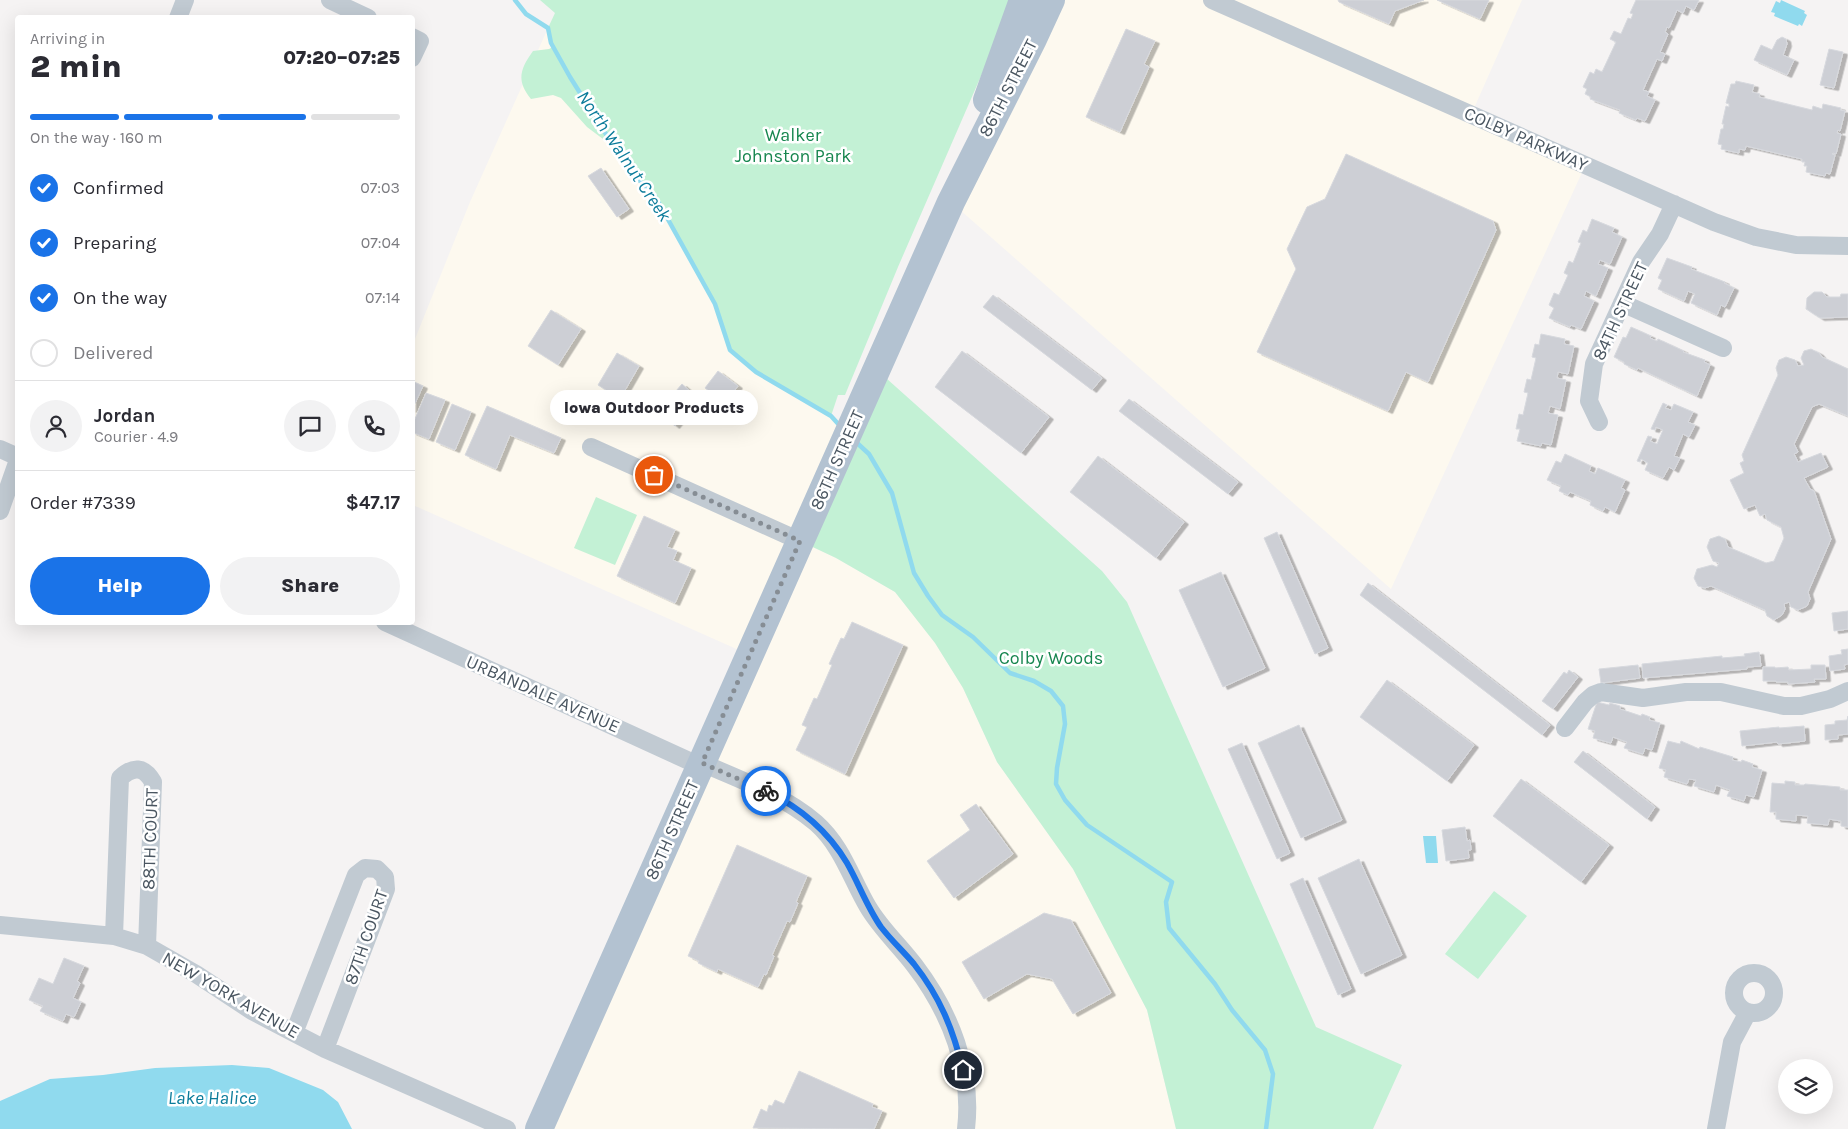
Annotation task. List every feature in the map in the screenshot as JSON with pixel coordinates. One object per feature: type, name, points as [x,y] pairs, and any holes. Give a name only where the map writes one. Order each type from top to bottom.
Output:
[{"type":"main road","name":"86TH STREET","points":[[951,202],[1023,0]]},
{"type":"main road","name":"86TH STREET","points":[[539,1129],[951,202],[1051,0]]},
{"type":"street","points":[[179,15],[185,0]]},
{"type":"street","points":[[330,0],[362,15]]},
{"type":"street","name":"COLBY PARKWAY","points":[[1212,0],[1714,222],[1756,237],[1796,245],[1848,246]]},
{"type":"street","name":"84TH STREET","points":[[1599,422],[1589,401],[1594,364],[1641,262],[1660,234],[1674,204]]},
{"type":"street","points":[[1622,303],[1723,348]]},
{"type":"street","points":[[590,447],[800,541]]},
{"type":"street","points":[[0,449],[15,456]]},
{"type":"street","points":[[0,510],[15,467]]},
{"type":"street","name":"URBANDALE AVENUE","points":[[392,625],[701,764],[769,792],[798,808],[818,825],[846,862],[867,905],[881,927],[918,970],[932,989],[946,1014],[956,1041],[963,1070],[966,1096],[966,1129]]},
{"type":"street","points":[[1565,728],[1585,702],[1593,695],[1601,692],[1643,698],[1686,692],[1721,692],[1784,706],[1801,706],[1830,699],[1848,691]]},
{"type":"street","name":"88TH COURT","points":[[114,936],[120,778],[127,771],[138,769],[148,774],[153,782],[147,946]]},
{"type":"street","name":"87TH COURT","points":[[294,1033],[356,875],[365,868],[377,869],[385,877],[386,889],[326,1049]]},
{"type":"street","name":"NEW YORK AVENUE","points":[[0,925],[114,936],[147,946],[196,974],[252,1012],[326,1049],[507,1129]]},
{"type":"street","points":[[1716,1129],[1732,1042],[1748,1012]]},
{"type":"shaded area","points":[[1051,0],[1522,0],[1471,115],[1585,166],[1391,589],[951,202]]},
{"type":"shaded area","points":[[548,28],[551,43],[628,169],[655,196],[715,304],[730,350],[831,416],[848,435],[800,541],[836,558],[895,592],[935,643],[963,688],[997,762],[1073,869],[1147,1010],[1176,1129],[539,1129],[750,655],[415,506],[415,339],[470,202]]},
{"type":"green space","name":"Walker Johnston Park","points":[[540,0],[1014,0],[898,267],[845,395],[838,395],[831,416],[756,372],[730,350],[715,304],[655,196],[628,169],[610,138],[603,139],[587,127],[561,98],[553,95],[531,99],[526,93],[522,75],[529,57],[533,51],[553,47],[548,28],[555,13]]},
{"type":"green space","name":"Colby Woods","points":[[877,370],[1102,571],[1127,602],[1316,1027],[1402,1065],[1373,1129],[1176,1129],[1147,1010],[1073,869],[997,762],[963,688],[935,643],[895,592],[836,558],[800,541]]},
{"type":"green space","points":[[596,497],[637,515],[615,565],[574,548]]},
{"type":"green space","points":[[1494,891],[1527,916],[1478,979],[1445,954]]},
{"type":"water","points":[[1781,0],[1805,11],[1804,13],[1807,15],[1802,26],[1774,16],[1775,13],[1771,12],[1776,1],[1780,3]]},
{"type":"water","points":[[1423,836],[1436,836],[1438,863],[1426,863]]},
{"type":"water","name":"Lake Halice","points":[[232,1065],[269,1068],[323,1090],[338,1102],[352,1129],[0,1129],[0,1101],[50,1079],[103,1075],[155,1068]]},
{"type":"building","points":[[1338,0],[1424,0],[1395,11],[1389,24]]},
{"type":"building","points":[[1437,0],[1489,0],[1480,19]]},
{"type":"building","points":[[1636,0],[1699,0],[1694,10],[1686,6],[1683,13],[1677,10],[1669,28],[1667,27],[1665,32],[1668,34],[1660,52],[1665,54],[1662,61],[1657,59],[1643,90],[1649,92],[1647,96],[1655,100],[1645,121],[1637,118],[1636,120],[1619,113],[1620,110],[1590,99],[1591,97],[1585,94],[1587,89],[1583,87],[1590,72],[1594,74],[1596,69],[1602,72],[1616,42],[1610,39],[1614,31],[1621,34],[1628,18],[1631,19],[1633,14],[1630,13]]},
{"type":"building","points":[[1126,29],[1155,41],[1144,64],[1149,67],[1120,132],[1086,117]]},
{"type":"building","points":[[1782,37],[1786,39],[1787,44],[1783,55],[1794,60],[1787,75],[1754,60],[1761,45],[1772,50],[1777,40]]},
{"type":"building","points":[[1829,49],[1843,52],[1834,88],[1820,85]]},
{"type":"building","points":[[1736,81],[1754,85],[1752,92],[1760,94],[1759,97],[1812,110],[1813,106],[1822,109],[1823,104],[1841,108],[1840,110],[1845,111],[1840,131],[1838,130],[1837,133],[1841,134],[1836,154],[1832,154],[1835,155],[1830,174],[1826,173],[1825,176],[1806,172],[1807,166],[1804,166],[1805,162],[1802,162],[1802,159],[1746,146],[1745,150],[1739,149],[1739,153],[1721,149],[1722,145],[1718,144],[1721,129],[1723,129],[1724,124],[1722,124],[1726,106],[1729,107],[1729,104],[1726,103],[1731,84],[1735,84]]},
{"type":"building","points":[[1346,154],[1493,221],[1496,230],[1428,382],[1406,372],[1388,411],[1257,352],[1296,269],[1287,249],[1307,207],[1325,199]]},
{"type":"building","points":[[601,168],[629,209],[617,217],[588,176]]},
{"type":"building","points":[[1592,219],[1614,228],[1612,232],[1622,237],[1610,264],[1600,260],[1598,264],[1608,268],[1596,296],[1586,291],[1584,296],[1594,301],[1581,329],[1571,325],[1570,327],[1549,318],[1554,308],[1549,305],[1554,293],[1559,295],[1568,275],[1564,273],[1569,261],[1573,263],[1581,243],[1578,242],[1583,230],[1587,232]]},
{"type":"building","points":[[1667,258],[1692,267],[1691,269],[1725,282],[1734,288],[1725,307],[1721,305],[1717,315],[1691,303],[1695,294],[1688,291],[1684,301],[1658,289],[1662,280],[1658,278]]},
{"type":"building","points":[[1814,292],[1822,292],[1827,297],[1840,297],[1841,294],[1848,294],[1848,317],[1820,318],[1806,309],[1807,298]]},
{"type":"building","points":[[993,295],[1102,378],[1092,390],[983,307]]},
{"type":"building","points":[[551,310],[581,329],[558,365],[528,346]]},
{"type":"building","points":[[1631,327],[1651,336],[1650,338],[1657,341],[1658,339],[1683,352],[1705,360],[1704,362],[1710,365],[1697,396],[1638,368],[1637,370],[1624,364],[1624,362],[1614,357],[1623,337],[1626,338]]},
{"type":"building","points":[[1541,334],[1565,339],[1564,344],[1574,346],[1568,374],[1558,372],[1557,378],[1566,380],[1560,409],[1550,406],[1548,413],[1558,415],[1551,445],[1542,443],[1541,446],[1517,441],[1520,429],[1516,429],[1519,414],[1523,415],[1528,393],[1524,392],[1527,379],[1531,380],[1536,358],[1532,357],[1535,344],[1539,345]]},
{"type":"building","points":[[1811,349],[1822,357],[1848,369],[1848,416],[1819,404],[1812,407],[1794,444],[1798,452],[1794,454],[1798,462],[1821,453],[1828,467],[1804,478],[1810,489],[1814,491],[1831,539],[1808,592],[1810,599],[1807,606],[1798,610],[1791,607],[1789,602],[1784,604],[1785,609],[1782,615],[1774,620],[1767,616],[1765,610],[1711,586],[1705,588],[1698,586],[1694,578],[1697,569],[1712,565],[1717,567],[1719,563],[1713,561],[1707,547],[1710,539],[1719,536],[1725,539],[1728,547],[1766,563],[1774,561],[1784,538],[1781,527],[1767,520],[1765,514],[1760,516],[1755,505],[1744,509],[1730,480],[1744,473],[1740,463],[1744,461],[1742,455],[1778,375],[1776,368],[1779,360],[1786,357],[1795,360],[1798,366],[1804,365],[1801,358],[1804,351]]},
{"type":"building","points":[[962,351],[1049,417],[1021,453],[935,387]]},
{"type":"building","points":[[617,353],[639,366],[620,399],[598,385]]},
{"type":"building","points":[[718,371],[738,386],[725,403],[705,388]]},
{"type":"building","points":[[415,382],[423,386],[415,403]]},
{"type":"building","points":[[682,384],[698,398],[675,426],[658,412]]},
{"type":"building","points":[[426,393],[445,400],[429,439],[415,433],[415,419]]},
{"type":"building","points":[[659,399],[665,404],[657,413],[651,408]]},
{"type":"building","points":[[1129,399],[1238,482],[1228,494],[1119,411]]},
{"type":"building","points":[[1663,403],[1667,405],[1665,408],[1671,410],[1674,404],[1693,412],[1688,422],[1695,425],[1689,437],[1683,434],[1674,456],[1680,458],[1674,470],[1669,467],[1663,478],[1645,470],[1648,463],[1641,459],[1640,462],[1637,461],[1648,436],[1652,437],[1650,441],[1657,444],[1663,430],[1656,427],[1655,430],[1651,429]]},
{"type":"building","points":[[452,404],[471,412],[455,450],[436,442]]},
{"type":"building","points":[[487,406],[561,438],[554,453],[510,435],[496,469],[465,455]]},
{"type":"building","points":[[1565,454],[1591,466],[1589,471],[1595,474],[1598,468],[1625,480],[1621,488],[1625,490],[1615,512],[1605,507],[1603,511],[1590,505],[1591,501],[1570,492],[1568,495],[1559,491],[1561,486],[1547,480],[1556,461],[1561,463]]},
{"type":"building","points":[[1098,456],[1184,522],[1156,558],[1070,492]]},
{"type":"building","points":[[644,516],[675,530],[667,547],[677,551],[673,560],[691,568],[675,603],[617,576]]},
{"type":"building","points":[[1277,532],[1328,648],[1315,654],[1264,538]]},
{"type":"building","points":[[1221,572],[1265,668],[1223,687],[1179,590]]},
{"type":"building","points":[[1368,583],[1550,725],[1542,735],[1360,595]]},
{"type":"building","points":[[1848,611],[1848,629],[1834,631],[1832,613]]},
{"type":"building","points":[[852,622],[903,645],[845,774],[796,750],[807,727],[802,725],[814,698],[817,699],[832,665],[829,664],[841,638],[844,639]]},
{"type":"building","points":[[1848,649],[1848,664],[1844,665],[1845,669],[1830,671],[1829,656],[1842,654],[1841,650]]},
{"type":"building","points":[[1759,652],[1761,666],[1747,667],[1747,669],[1643,678],[1642,664],[1722,656],[1722,658],[1745,656],[1744,654]]},
{"type":"building","points":[[1638,665],[1640,678],[1601,683],[1599,669]]},
{"type":"building","points":[[1811,665],[1825,665],[1826,679],[1814,679],[1815,682],[1788,684],[1788,682],[1763,681],[1763,667],[1788,667],[1789,670],[1811,669]]},
{"type":"building","points":[[1569,670],[1578,677],[1553,709],[1542,701],[1564,672],[1567,674]]},
{"type":"building","points":[[1387,680],[1474,745],[1447,781],[1360,717]]},
{"type":"building","points":[[1597,702],[1620,706],[1620,709],[1641,716],[1642,714],[1650,717],[1649,720],[1660,723],[1652,750],[1645,748],[1643,754],[1624,748],[1627,742],[1613,737],[1611,743],[1593,738],[1595,731],[1588,729]]},
{"type":"building","points":[[1848,716],[1848,734],[1838,735],[1838,739],[1825,740],[1825,725],[1835,724],[1835,721],[1847,720]]},
{"type":"building","points":[[1299,725],[1342,820],[1301,838],[1258,743]]},
{"type":"building","points":[[1804,726],[1805,741],[1742,746],[1740,731]]},
{"type":"building","points":[[1668,741],[1680,744],[1681,741],[1699,749],[1700,747],[1733,757],[1732,760],[1741,762],[1742,760],[1753,764],[1752,767],[1762,770],[1754,797],[1746,795],[1744,801],[1727,796],[1730,790],[1716,785],[1714,792],[1694,786],[1696,780],[1689,779],[1687,784],[1664,777],[1666,770],[1659,768]]},
{"type":"building","points":[[1242,743],[1290,853],[1277,859],[1228,749]]},
{"type":"building","points":[[1583,751],[1655,807],[1647,819],[1574,762]]},
{"type":"building","points":[[1521,779],[1609,845],[1581,882],[1493,816]]},
{"type":"building","points":[[1785,781],[1795,782],[1795,785],[1840,787],[1840,790],[1848,790],[1848,827],[1841,826],[1841,821],[1829,819],[1828,825],[1807,823],[1808,816],[1796,815],[1796,821],[1776,819],[1776,812],[1770,812],[1772,783],[1785,784]]},
{"type":"building","points":[[976,804],[1013,854],[954,898],[927,861],[970,830],[960,815]]},
{"type":"building","points":[[1465,827],[1467,841],[1470,840],[1471,850],[1468,850],[1469,858],[1446,861],[1442,830]]},
{"type":"building","points":[[737,845],[807,876],[790,922],[787,921],[772,955],[774,956],[766,975],[764,974],[758,987],[718,969],[717,972],[688,956]]},
{"type":"building","points":[[1359,859],[1402,955],[1361,974],[1318,878]]},
{"type":"building","points":[[1303,878],[1351,989],[1338,995],[1290,884]]},
{"type":"building","points":[[1044,913],[1071,920],[1111,993],[1073,1014],[1052,979],[1027,974],[984,999],[962,962]]},
{"type":"building","points":[[64,958],[84,966],[77,981],[80,983],[73,998],[81,1002],[74,1017],[66,1014],[63,1021],[40,1011],[43,1006],[29,1000],[39,978],[53,984]]},
{"type":"building","points":[[799,1071],[873,1104],[872,1107],[882,1111],[874,1129],[753,1128],[761,1109],[767,1112],[769,1105],[772,1106],[775,1100],[784,1104]]},
{"type":"waterway","name":"North Walnut Creek","points":[[515,0],[526,14],[548,28],[551,43],[570,77],[628,169],[655,196],[715,304],[730,350],[756,372],[831,416],[841,427]]},
{"type":"waterway","name":"North Walnut Creek","points":[[856,442],[869,454],[892,493],[914,573],[942,615],[973,637],[1010,673],[1034,681],[1051,691],[1063,706],[1065,724],[1056,784],[1065,800],[1087,825],[1172,882],[1166,902],[1169,928],[1215,984],[1232,1010],[1265,1050],[1273,1074],[1266,1129]]},
{"type":"way so far","points":[[654,475],[800,541],[702,763],[766,791]]},
{"type":"place","name":"Iowa Outdoor Products","points":[[654,475]]},
{"type":"route","points":[[766,791],[798,808],[818,825],[833,843],[846,862],[867,905],[881,927],[914,964],[932,989],[946,1014],[956,1041],[963,1070]]}]
